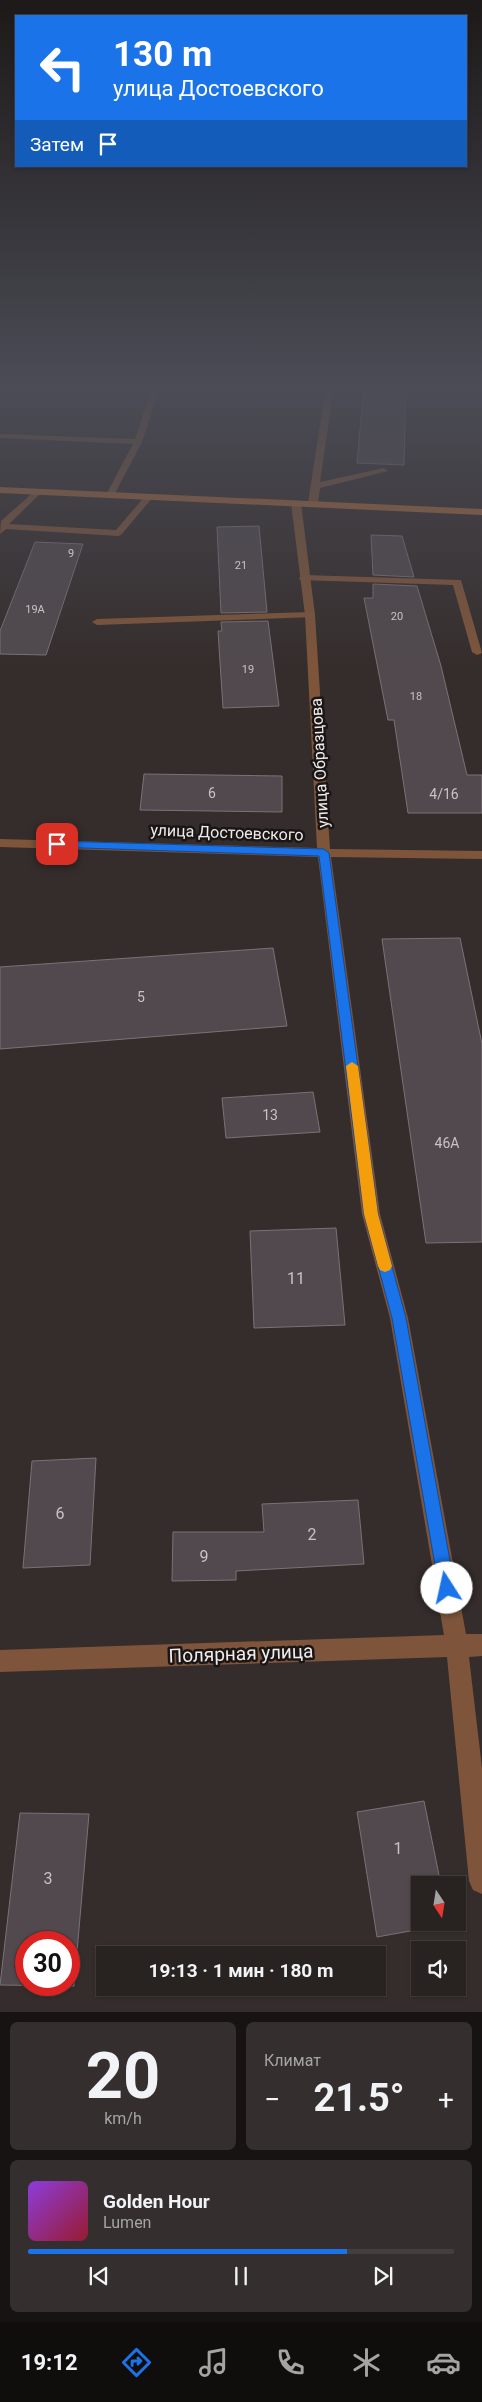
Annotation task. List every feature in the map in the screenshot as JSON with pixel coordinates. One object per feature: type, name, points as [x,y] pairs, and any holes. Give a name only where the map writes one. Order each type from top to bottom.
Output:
[{"type":"main road","points":[[0,490],[482,512]]},
{"type":"street","points":[[110,495],[118,480]]},
{"type":"street","points":[[314,503],[317,480]]},
{"type":"street","points":[[316,486],[346,480]]},
{"type":"street","points":[[1,529],[37,492]]},
{"type":"street","points":[[1,529],[118,533],[149,497]]},
{"type":"street","name":"улица Образцова","points":[[296,503],[310,615],[324,853],[371,1214],[399,1318],[457,1646],[482,1881]]},
{"type":"street","points":[[304,578],[457,582],[477,652]]},
{"type":"street","points":[[97,622],[310,615]]},
{"type":"street","name":"улица Достоевского","points":[[0,842],[324,853],[482,855]]},
{"type":"street","name":"Полярная улица","points":[[0,1661],[482,1645]]},
{"type":"building","points":[[259,526],[267,612],[221,613],[217,527]]},
{"type":"building","points":[[371,535],[402,536],[414,577],[373,575]]},
{"type":"building","points":[[35,542],[83,544],[46,655],[0,654],[0,631]]},
{"type":"building","points":[[373,584],[417,586],[441,666],[467,775],[482,775],[482,813],[408,813],[394,720],[388,720],[364,598],[373,598]]},
{"type":"building","points":[[268,621],[279,706],[223,708],[218,631],[222,631],[221,622]]},
{"type":"building","points":[[144,774],[282,776],[282,812],[140,810]]},
{"type":"building","points":[[460,938],[482,1044],[482,1242],[426,1243],[382,939]]},
{"type":"building","points":[[273,948],[287,1026],[0,1049],[0,967]]},
{"type":"building","points":[[313,1092],[320,1132],[226,1138],[222,1098]]},
{"type":"building","points":[[336,1228],[345,1325],[254,1328],[250,1231]]},
{"type":"building","points":[[96,1458],[90,1565],[23,1568],[32,1461]]},
{"type":"building","points":[[358,1500],[364,1564],[236,1571],[236,1580],[172,1581],[173,1532],[264,1532],[262,1504]]},
{"type":"building","points":[[424,1801],[439,1876],[411,1876],[411,1931],[377,1937],[357,1812]]},
{"type":"building","points":[[20,1813],[89,1814],[79,1931],[15,1931],[15,1985],[0,1985]]},
{"type":"slow traffic","points":[[352,1066],[371,1214],[385,1266]]},
{"type":"route","points":[[57,844],[324,853],[371,1214],[399,1318],[447,1588]]}]
